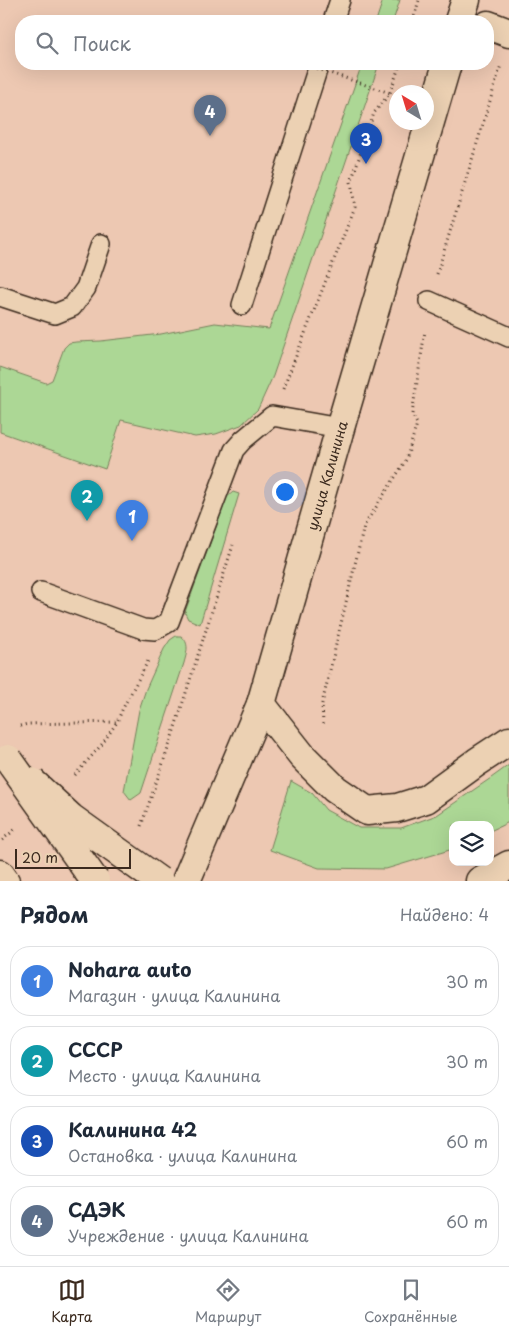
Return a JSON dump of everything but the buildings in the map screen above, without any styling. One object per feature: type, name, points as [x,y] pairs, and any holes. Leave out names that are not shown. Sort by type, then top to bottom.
[{"type":"main road","points":[[494,31],[506,46]]},
{"type":"main road","name":"улица Калинина","points":[[186,881],[262,704],[340,428],[445,70]]},
{"type":"main road","points":[[262,704],[309,763],[335,789],[367,811],[397,808],[426,799],[509,741]]},
{"type":"main road","points":[[4,754],[95,881]]},
{"type":"main road","points":[[4,754],[71,818],[159,881]]},
{"type":"main road","points":[[480,881],[509,865]]},
{"type":"main road","points":[[0,874],[5,881]]},
{"type":"lane","points":[[335,15],[340,0]]},
{"type":"lane","points":[[242,305],[318,70]]},
{"type":"lane","points":[[0,296],[55,314],[72,307],[86,288],[101,244]]},
{"type":"lane","points":[[428,301],[509,338]]},
{"type":"lane","points":[[40,592],[143,629],[155,630],[169,622],[234,450],[243,440],[272,416],[340,428]]},
{"type":"path","points":[[415,15],[419,0]]},
{"type":"path","points":[[323,727],[322,704],[364,526],[406,460],[417,424],[412,414],[426,330],[428,301],[506,46]]},
{"type":"path","points":[[321,70],[389,93]]},
{"type":"path","points":[[74,776],[103,743],[116,722],[169,622]]},
{"type":"path","points":[[19,727],[28,724],[116,722]]},
{"type":"path","points":[[0,841],[18,827]]},
{"type":"green space","points":[[383,0],[400,0],[395,15],[378,15]]},
{"type":"green space","points":[[360,70],[377,70],[273,376],[258,409],[241,425],[216,434],[195,437],[121,420],[105,469],[0,432],[0,367],[46,383],[52,380],[64,348],[69,343],[161,334],[215,323],[269,329]]},
{"type":"green space","points":[[233,492],[239,494],[200,624],[188,619],[185,613],[186,609],[227,497]]},
{"type":"green space","points":[[176,636],[181,636],[187,645],[184,663],[141,793],[131,800],[124,791],[139,710],[164,649],[170,640]]},
{"type":"green space","points":[[509,765],[509,822],[494,829],[494,821],[449,821],[449,850],[386,869],[319,868],[270,850],[291,781],[312,793],[326,810],[359,828],[401,828],[437,815]]},
{"type":"place","name":"СДЭК","points":[[210,136]]},
{"type":"place","name":"Калинина 42","points":[[366,164]]},
{"type":"place","name":"СССР","points":[[87,521]]},
{"type":"place","name":"Nohara auto","points":[[132,541]]}]
